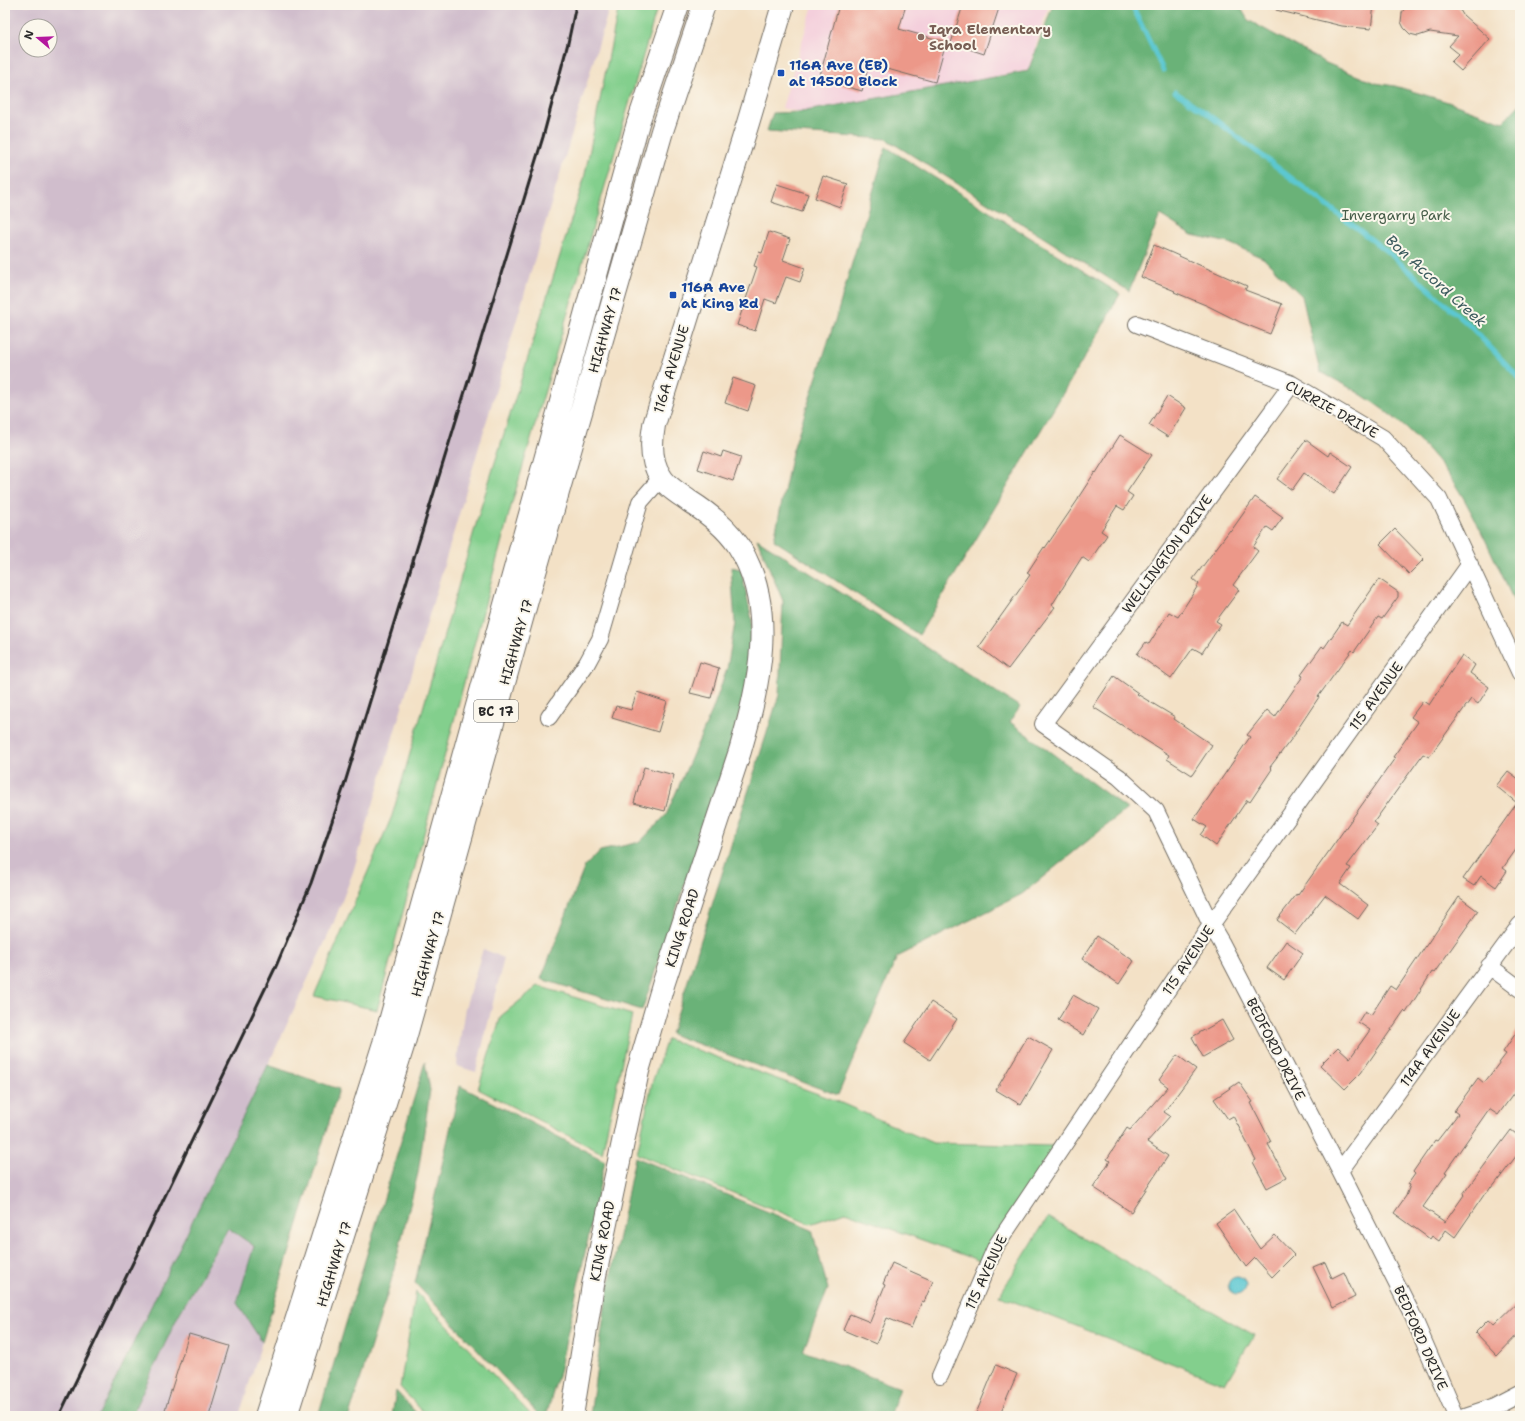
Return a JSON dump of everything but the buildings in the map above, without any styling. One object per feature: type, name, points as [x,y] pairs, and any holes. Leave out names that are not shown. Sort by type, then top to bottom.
[{"type":"main road","name":"HIGHWAY 17","points":[[266,1416],[384,1043],[638,123],[678,5]]},
{"type":"main road","name":"HIGHWAY 17","points":[[286,1416],[403,1046],[534,579],[656,154],[704,5]]},
{"type":"main road","name":"116A AVENUE","points":[[661,478],[654,462],[651,444],[654,424],[748,123],[783,5]]},
{"type":"main road","name":"KING ROAD","points":[[572,1416],[593,1285],[638,1071],[664,982],[749,722],[760,661],[762,619],[759,600],[752,575],[738,546],[722,525],[679,494],[661,478]]},
{"type":"street","name":"CURRIE DRIVE","points":[[1137,324],[1292,384],[1383,438],[1439,498],[1520,674]]},
{"type":"street","name":"WELLINGTON DRIVE","points":[[1043,724],[1292,384]]},
{"type":"street","points":[[549,716],[587,663],[600,639],[640,502],[661,478]]},
{"type":"street","name":"115 AVENUE","points":[[940,1376],[996,1246],[1211,925],[1470,564]]},
{"type":"street","name":"BEDFORD DRIVE","points":[[1043,724],[1119,777],[1156,811],[1211,925],[1340,1171],[1411,1312],[1456,1416]]},
{"type":"street","name":"114A AVENUE","points":[[1340,1171],[1520,924]]},
{"type":"street","points":[[1489,966],[1520,989]]},
{"type":"street","points":[[1465,1416],[1495,1406],[1520,1393]]},
{"type":"shaded area","points":[[5,5],[610,5],[353,872],[332,927],[268,1065],[98,1416],[5,1416]]},
{"type":"shaded area","name":"Iqra Elementary School","points":[[813,5],[1049,5],[1028,70],[804,113],[782,108]]},
{"type":"shaded area","points":[[483,949],[504,958],[476,1072],[457,1066],[465,1008]]},
{"type":"shaded area","points":[[228,1228],[255,1246],[238,1303],[262,1342],[239,1416],[131,1416],[178,1316]]},
{"type":"green space","points":[[619,5],[658,5],[510,510],[377,1010],[314,996],[392,816],[481,507],[584,179]]},
{"type":"green space","name":"Invergarry Park","points":[[1053,5],[1239,5],[1248,20],[1326,63],[1375,83],[1395,86],[1445,101],[1503,122],[1520,104],[1520,614],[1479,527],[1451,478],[1436,458],[1402,424],[1363,396],[1320,372],[1302,296],[1263,258],[1229,243],[1192,235],[1160,215],[1129,291],[886,139],[767,131],[773,113],[800,112],[1028,71]]},
{"type":"green space","points":[[886,147],[1120,294],[1100,331],[919,635],[774,540],[792,453],[838,311]]},
{"type":"green space","points":[[757,539],[1020,707],[1010,722],[1127,809],[1022,894],[897,957],[838,1095],[671,1034],[779,695],[783,601]]},
{"type":"green space","points":[[731,567],[741,569],[752,620],[749,682],[719,784],[642,1010],[541,979],[585,866],[600,851],[640,842],[666,815],[712,711],[727,669],[735,623]]},
{"type":"green space","points":[[538,986],[632,1015],[602,1153],[478,1089],[501,1016]]},
{"type":"green space","points":[[667,1039],[832,1099],[933,1143],[1056,1146],[983,1262],[845,1212],[810,1224],[637,1154],[652,1083]]},
{"type":"green space","points":[[425,1062],[430,1090],[418,1173],[390,1285],[349,1416],[318,1416]]},
{"type":"green space","points":[[268,1065],[339,1089],[262,1342],[237,1303],[254,1246],[228,1228],[178,1316],[131,1416],[98,1416]]},
{"type":"green space","points":[[460,1086],[605,1161],[559,1372],[546,1416],[540,1416],[415,1283]]},
{"type":"green space","points":[[635,1157],[812,1230],[828,1289],[803,1351],[900,1388],[890,1416],[590,1416],[606,1300]]},
{"type":"green space","points":[[1048,1217],[1254,1335],[1225,1384],[999,1296]]},
{"type":"green space","points":[[416,1292],[532,1416],[427,1416],[400,1387]]},
{"type":"green space","points":[[396,1391],[419,1416],[392,1416]]},
{"type":"water","points":[[1237,1277],[1243,1280],[1246,1286],[1243,1292],[1237,1295],[1231,1292],[1228,1286],[1231,1280]]},
{"type":"waterway","name":"Bon Accord Creek","points":[[1132,5],[1163,70]]},
{"type":"waterway","name":"Bon Accord Creek","points":[[1175,92],[1205,112],[1389,253],[1471,327],[1520,379]]},
{"type":"railway","points":[[59,1416],[277,964],[311,883],[343,789],[543,137],[568,43],[576,5]]},
{"type":"place","name":"Iqra Elementary School","points":[[921,37]]},
{"type":"place","name":"116A Ave (EB) at 14500 Block","points":[[781,73]]},
{"type":"place","name":"116A Ave at King Rd","points":[[673,295]]}]
